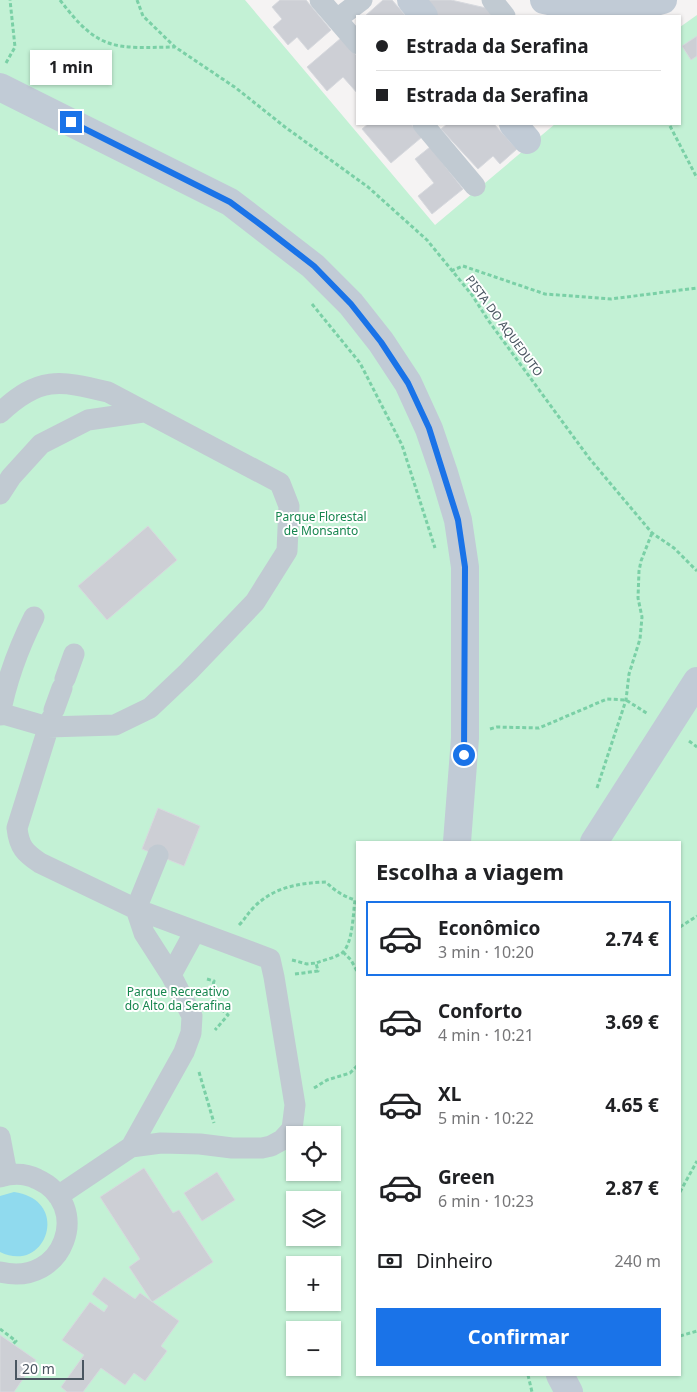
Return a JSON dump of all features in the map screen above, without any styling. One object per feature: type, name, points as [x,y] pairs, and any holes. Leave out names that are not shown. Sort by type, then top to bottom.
[{"type":"street","points":[[320,0],[356,42]]},
{"type":"street","points":[[337,19],[362,0]]},
{"type":"street","points":[[411,0],[423,15]]},
{"type":"street","points":[[492,0],[505,15]]},
{"type":"street","points":[[544,0],[582,11],[663,0]]},
{"type":"street","points":[[2,77],[230,202],[314,266],[351,304],[381,342],[408,383],[429,428],[458,520],[465,567],[465,738],[457,841]]},
{"type":"street","points":[[424,125],[475,186]]},
{"type":"street","points":[[0,413],[28,391],[46,384],[78,385],[108,392],[280,483],[289,506],[287,551],[255,602],[188,672],[150,708],[115,725],[0,713],[14,666],[34,617]]},
{"type":"street","points":[[0,494],[11,476],[41,444],[88,420],[143,412]]},
{"type":"street","points":[[77,646],[51,718],[17,828],[9,838],[27,855],[40,863],[136,909],[270,959],[295,1105],[292,1129],[282,1140],[271,1146],[262,1148],[232,1148],[200,1144],[160,1143],[130,1147]]},
{"type":"street","points":[[595,841],[697,681]]},
{"type":"street","points":[[58,1196],[130,1147],[184,1052],[191,1033],[192,1016],[171,976],[144,933],[136,909],[158,856]]},
{"type":"street","points":[[171,976],[204,935]]},
{"type":"street","points":[[0,1137],[4,1176],[19,1174],[30,1176],[51,1187],[64,1208],[67,1220],[63,1244],[57,1255],[48,1264],[37,1271],[25,1275],[0,1272]]},
{"type":"street","points":[[561,1376],[569,1392]]},
{"type":"path","points":[[2,77],[15,47],[10,0]]},
{"type":"path","points":[[60,0],[87,31],[105,43],[127,48],[176,47]]},
{"type":"path","name":"PISTA DO AQUEDUTO","points":[[137,0],[143,16],[176,47],[236,88],[285,127],[368,187],[427,240],[472,295],[488,320],[589,458],[652,533],[674,548],[697,571]]},
{"type":"path","points":[[670,126],[697,178]]},
{"type":"path","points":[[451,271],[463,266],[545,294],[611,299],[697,288]]},
{"type":"path","points":[[308,298],[360,363],[373,387],[402,445],[435,549]]},
{"type":"path","points":[[594,797],[626,700],[628,674],[642,629],[642,617],[638,598],[639,571],[652,533]]},
{"type":"path","points":[[465,738],[497,727],[539,728],[607,699],[626,700]]},
{"type":"path","points":[[204,935],[237,926],[266,896],[287,887],[305,883],[326,882],[334,890],[355,900],[350,938],[343,952],[316,963],[318,970],[274,977]]},
{"type":"path","points":[[681,926],[697,916]]},
{"type":"path","points":[[343,952],[356,969]]},
{"type":"path","points":[[207,979],[214,981],[211,993],[220,1009],[228,1015],[210,1036]]},
{"type":"path","points":[[192,1016],[215,1030]]},
{"type":"path","points":[[199,1064],[198,1073],[218,1132],[221,1139],[232,1148]]},
{"type":"path","points":[[295,1105],[301,1093],[327,1080],[350,1073],[356,1067]]},
{"type":"path","points":[[681,1190],[697,1161]]},
{"type":"path","points":[[0,1329],[16,1341],[13,1344]]},
{"type":"path","points":[[681,1336],[697,1331]]},
{"type":"path","points":[[528,1376],[532,1392]]},
{"type":"green space","name":"Parque Florestal de Monsanto","points":[[0,0],[245,0],[435,225],[554,125],[681,125],[681,26],[697,15],[697,1392],[0,1392]]},
{"type":"water","points":[[14,1192],[32,1198],[43,1208],[47,1221],[46,1234],[40,1245],[30,1253],[16,1256],[0,1252],[0,1196]]},
{"type":"building","points":[[280,0],[306,0],[331,30],[308,50],[297,37],[288,45],[273,27],[282,19],[272,7]]},
{"type":"building","points":[[383,0],[392,0],[405,15],[366,15]]},
{"type":"building","points":[[428,0],[451,0],[486,8],[492,15],[431,15]]},
{"type":"building","points":[[697,36],[697,56],[691,60],[682,46]]},
{"type":"building","points":[[341,38],[356,55],[356,92],[343,77],[327,91],[307,67]]},
{"type":"building","points":[[367,125],[412,125],[422,137],[391,163],[362,129]]},
{"type":"building","points":[[446,125],[495,125],[517,149],[500,164],[493,156],[478,169],[441,129]]},
{"type":"building","points":[[430,147],[463,189],[432,214],[418,196],[434,183],[415,159]]},
{"type":"building","points":[[148,526],[177,560],[107,620],[78,586]]},
{"type":"building","points":[[158,808],[200,826],[184,866],[142,849]]},
{"type":"building","points":[[144,1168],[173,1213],[179,1210],[213,1262],[152,1302],[129,1267],[140,1259],[100,1197]]},
{"type":"building","points":[[217,1172],[235,1200],[202,1221],[184,1193]]},
{"type":"building","points":[[104,1277],[135,1299],[140,1293],[179,1321],[161,1346],[167,1351],[145,1381],[134,1373],[125,1385],[101,1368],[83,1392],[67,1392],[61,1387],[84,1355],[62,1340],[90,1302],[104,1312],[108,1306],[92,1294]]},
{"type":"building","points":[[0,1335],[36,1360],[14,1392],[0,1392]]},
{"type":"route","points":[[71,122],[230,202],[265,228],[314,266],[351,304],[381,342],[408,383],[429,428],[458,520],[465,567],[464,755]]},
{"type":"park label","name":"Parque Recreativo do Alto da Serafina","points":[[178,999]]}]
